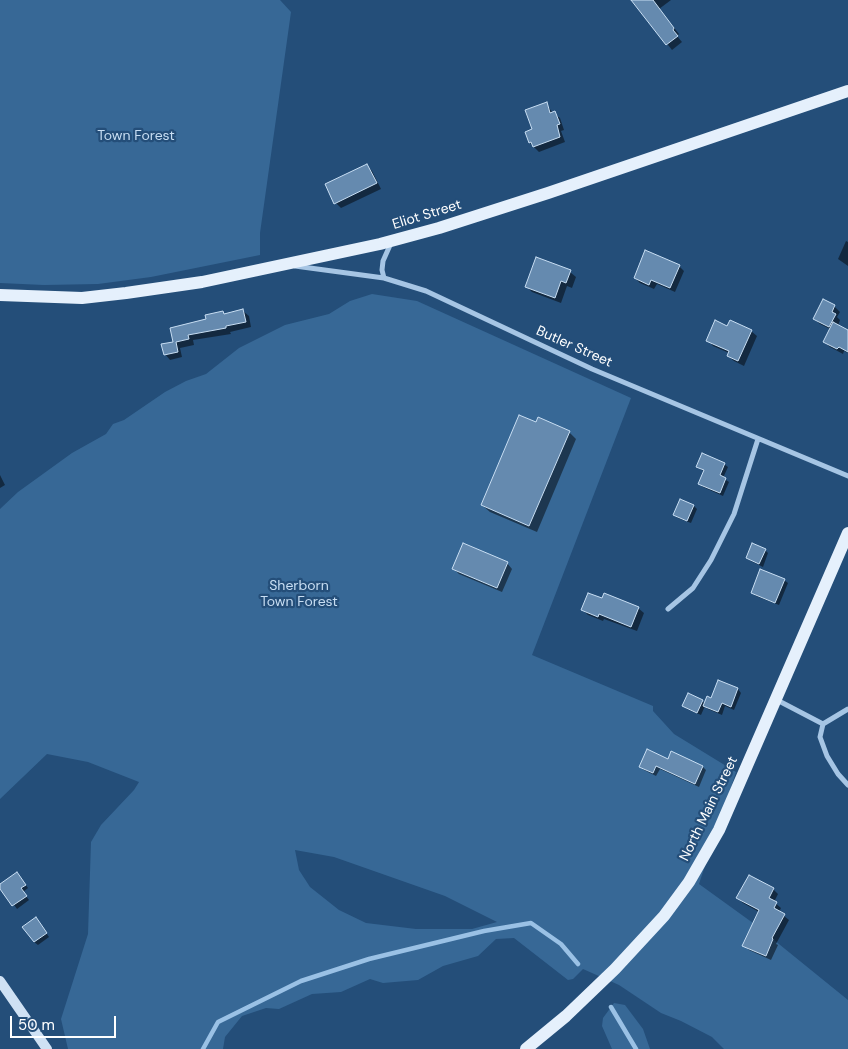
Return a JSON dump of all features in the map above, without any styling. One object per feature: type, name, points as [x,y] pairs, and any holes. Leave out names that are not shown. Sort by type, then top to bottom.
[{"type":"main road","name":"Eliot Street","points":[[0,295],[82,298],[202,282],[392,241],[548,193],[848,91]]},
{"type":"main road","name":"North Main Street","points":[[526,1049],[566,1016],[615,969],[672,906],[690,882],[718,830],[848,533]]},
{"type":"street","points":[[384,278],[382,270],[383,261],[392,241]]},
{"type":"street","name":"Butler Street","points":[[283,264],[384,278],[426,291],[592,368],[848,476]]},
{"type":"street","points":[[668,609],[693,588],[711,560],[734,514],[758,439]]},
{"type":"street","points":[[776,700],[823,724]]},
{"type":"street","points":[[848,709],[823,724],[820,737],[827,756],[838,774],[848,785]]},
{"type":"street","points":[[0,981],[47,1049]]},
{"type":"green space","name":"Town Forest","points":[[0,0],[280,0],[291,12],[260,233],[260,255],[151,277],[98,284],[44,285],[0,283]]},
{"type":"green space","name":"Sherborn Town Forest","points":[[372,294],[417,301],[631,398],[532,655],[653,706],[653,711],[674,734],[736,772],[699,884],[753,923],[848,1000],[848,1049],[724,1049],[712,1037],[661,1013],[619,985],[583,969],[573,979],[568,980],[514,938],[496,939],[478,956],[443,966],[418,980],[383,983],[370,979],[341,992],[312,994],[279,1009],[266,1008],[242,1016],[225,1037],[223,1049],[68,1049],[61,1019],[88,934],[91,842],[101,825],[134,790],[139,782],[88,762],[47,754],[0,799],[0,509],[18,492],[72,453],[106,434],[113,424],[124,420],[165,392],[186,381],[206,374],[239,348],[285,325],[329,314],[350,301]],"holes":[[[295,850],[334,857],[445,896],[497,922],[472,929],[416,929],[366,923],[339,910],[310,887],[299,870]]]},
{"type":"green space","points":[[614,1003],[625,1005],[643,1029],[650,1049],[612,1049],[602,1026],[603,1018]]},
{"type":"building","points":[[631,0],[653,0],[678,36],[666,45]]},
{"type":"building","points":[[547,102],[550,113],[555,111],[560,124],[557,125],[560,137],[533,147],[531,142],[529,143],[525,132],[532,129],[525,110]]},
{"type":"building","points":[[367,164],[377,183],[334,204],[325,184]]},
{"type":"building","points":[[645,250],[680,265],[670,288],[651,280],[649,285],[634,278]]},
{"type":"building","points":[[536,257],[571,270],[566,283],[561,281],[555,298],[525,287]]},
{"type":"building","points":[[823,299],[835,305],[832,312],[836,314],[829,327],[813,319]]},
{"type":"building","points":[[243,309],[246,322],[188,335],[189,339],[176,342],[178,352],[164,355],[161,344],[173,342],[170,328],[206,319],[205,315],[223,311],[224,314]]},
{"type":"building","points":[[715,320],[727,326],[730,320],[752,330],[738,361],[727,356],[729,351],[706,341]]},
{"type":"building","points":[[833,322],[848,330],[848,352],[823,342]]},
{"type":"building","points":[[519,415],[536,422],[538,417],[570,431],[529,526],[481,505]]},
{"type":"building","points":[[702,453],[725,463],[720,475],[726,478],[720,493],[698,484],[704,470],[696,467]]},
{"type":"building","points":[[680,499],[694,505],[687,521],[673,515]]},
{"type":"building","points":[[463,543],[508,562],[497,588],[452,569]]},
{"type":"building","points":[[752,543],[766,549],[759,564],[746,558]]},
{"type":"building","points":[[760,569],[785,579],[775,603],[751,593]]},
{"type":"building","points":[[588,593],[602,598],[604,593],[639,607],[631,627],[599,614],[598,617],[581,610]]},
{"type":"building","points":[[718,680],[738,688],[731,707],[722,703],[718,712],[703,706],[707,696],[711,698]]},
{"type":"building","points":[[688,693],[703,700],[697,713],[682,706]]},
{"type":"building","points":[[647,749],[668,759],[671,751],[703,766],[695,784],[656,766],[653,773],[639,767]]},
{"type":"building","points":[[17,872],[26,885],[21,888],[27,896],[12,906],[0,889],[0,884]]},
{"type":"building","points":[[749,875],[774,888],[769,898],[777,902],[774,908],[785,914],[772,938],[766,956],[742,946],[759,910],[736,898]]},
{"type":"building","points":[[36,917],[47,933],[34,942],[22,927]]},
{"type":"waterway","points":[[203,1049],[218,1022],[301,981],[369,959],[484,931],[531,923],[561,944],[578,964]]},
{"type":"waterway","points":[[611,1007],[636,1049]]}]
